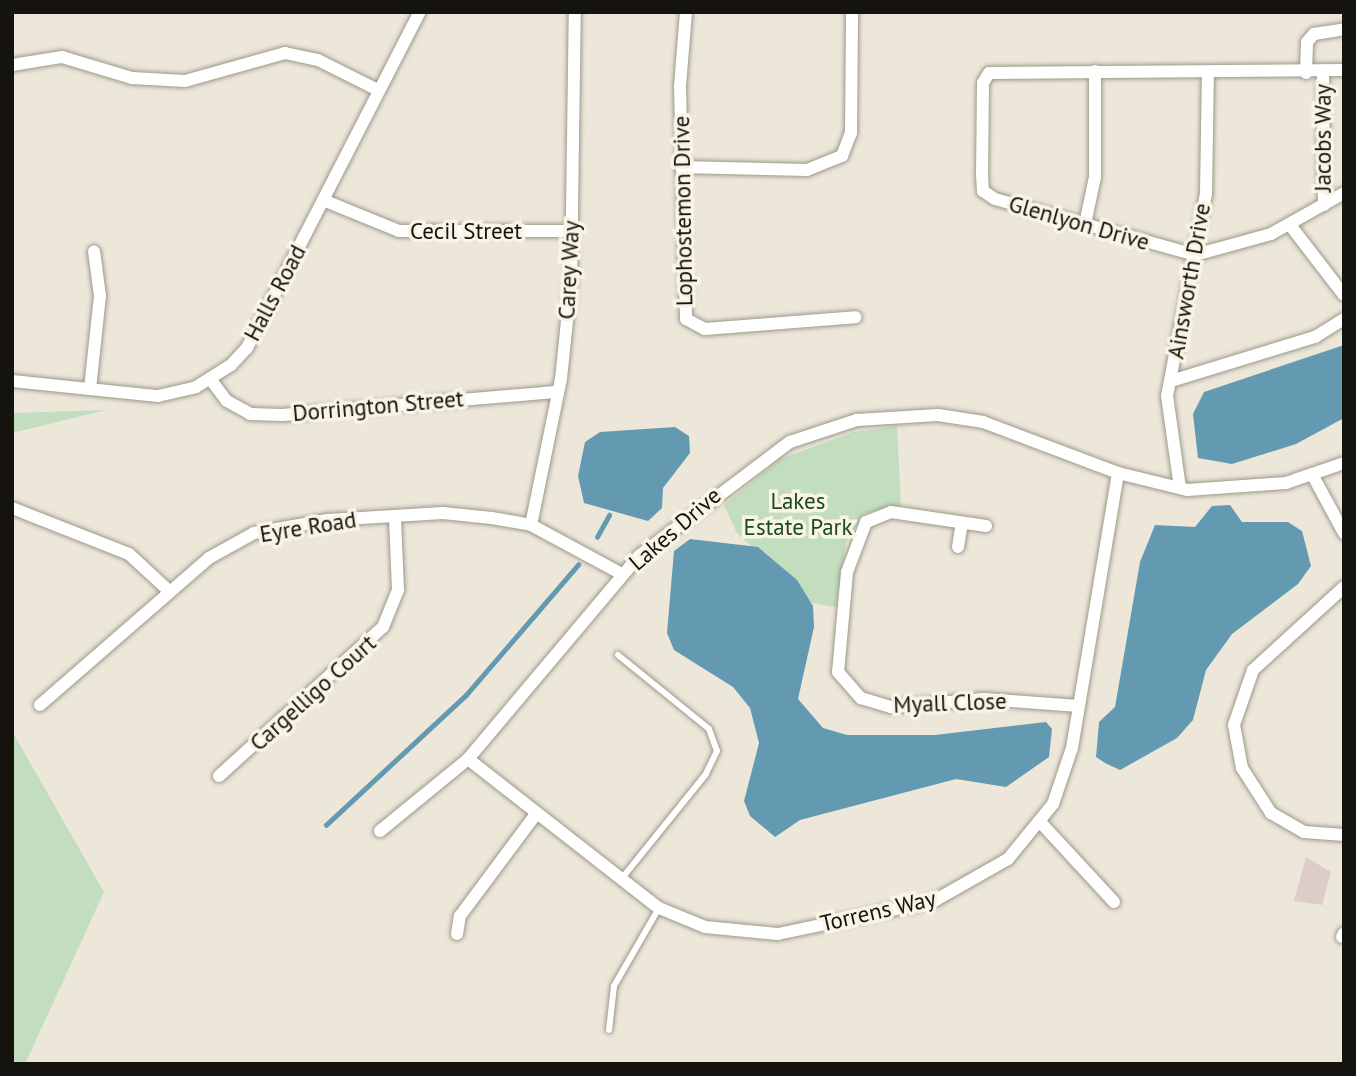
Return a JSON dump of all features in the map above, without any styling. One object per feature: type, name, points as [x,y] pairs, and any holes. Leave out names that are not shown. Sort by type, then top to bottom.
[{"type":"street","name":"Halls Road","points":[[12,382],[158,396],[211,380],[247,348],[377,90],[420,12]]},
{"type":"street","name":"Carey Way","points":[[531,525],[558,392],[572,231],[575,12]]},
{"type":"street","name":"Lophostemon Drive","points":[[686,12],[681,167],[683,309],[692,326],[856,317]]},
{"type":"street","points":[[681,167],[807,170],[842,156],[851,133],[852,12]]},
{"type":"street","points":[[1306,73],[1307,42],[1314,34],[1344,29]]},
{"type":"street","points":[[12,65],[62,57],[144,80],[185,81],[285,53],[318,60],[377,90]]},
{"type":"street","name":"Glenlyon Drive","points":[[1195,255],[1085,224],[983,191],[983,83],[995,71],[1344,71]]},
{"type":"street","points":[[1085,224],[1095,177],[1095,71]]},
{"type":"street","name":"Jacobs Way","points":[[1323,72],[1324,205]]},
{"type":"street","name":"Ainsworth Drive","points":[[1180,488],[1171,381],[1206,194],[1208,73]]},
{"type":"street","points":[[1195,255],[1290,225],[1344,193]]},
{"type":"street","name":"Cecil Street","points":[[323,200],[399,231],[572,231]]},
{"type":"street","points":[[1290,225],[1344,295]]},
{"type":"street","points":[[90,389],[100,296],[94,251]]},
{"type":"street","points":[[1171,381],[1315,337],[1344,320]]},
{"type":"street","name":"Dorrington Street","points":[[211,380],[227,401],[250,414],[282,415],[558,392]]},
{"type":"street","name":"Lakes Drive","points":[[380,831],[468,759],[622,574],[669,528],[759,460],[790,442],[857,421],[918,414],[983,422],[1118,473],[1180,488],[1244,489],[1313,476],[1344,463]]},
{"type":"street","name":"Torrens Way","points":[[468,759],[659,908],[705,927],[758,936],[934,901],[985,876],[1042,824],[1064,775],[1079,706],[1118,473]]},
{"type":"street","points":[[1313,476],[1344,533]]},
{"type":"street","points":[[12,508],[129,554],[169,591]]},
{"type":"street","name":"Myall Close","points":[[986,526],[891,512],[866,522],[852,550],[836,641],[834,659],[847,688],[891,707],[984,699],[1079,706]]},
{"type":"street","name":"Eyre Road","points":[[40,705],[169,591],[254,533],[328,520],[443,513],[531,525],[622,574]]},
{"type":"street","name":"Cargelligo Court","points":[[219,776],[383,627],[398,590],[395,517]]},
{"type":"street","points":[[958,547],[962,523]]},
{"type":"street","points":[[1344,587],[1253,670],[1238,703],[1234,734],[1247,781],[1271,813],[1304,832],[1344,835]]},
{"type":"street","points":[[457,934],[460,916],[536,814]]},
{"type":"street","points":[[1042,824],[1114,902]]},
{"type":"lane","points":[[618,656],[709,729],[717,751],[706,774],[621,880]]},
{"type":"lane","points":[[609,1030],[619,975],[659,908]]},
{"type":"green space","points":[[106,410],[12,433],[12,413]]},
{"type":"green space","name":"Lakes Estate Park","points":[[897,426],[901,506],[864,513],[846,543],[836,607],[812,603],[737,533],[724,505],[780,459],[854,432]]},
{"type":"green space","points":[[12,731],[104,892],[25,1064],[12,1064]]},
{"type":"water","points":[[1344,345],[1344,418],[1296,444],[1232,464],[1198,458],[1193,414],[1204,392]]},
{"type":"water","points":[[675,427],[689,436],[690,453],[663,488],[662,508],[648,521],[584,503],[578,476],[585,442],[600,432]]},
{"type":"water","points":[[1230,505],[1242,522],[1288,522],[1302,531],[1311,566],[1298,584],[1232,634],[1206,670],[1193,720],[1177,738],[1120,770],[1096,757],[1099,722],[1115,707],[1140,562],[1155,525],[1195,527],[1212,506]]},
{"type":"water","points":[[690,539],[758,547],[797,580],[813,606],[814,627],[798,699],[823,728],[847,735],[935,735],[1046,722],[1052,729],[1049,757],[1006,787],[956,779],[800,820],[775,837],[750,816],[744,801],[759,743],[750,708],[733,687],[674,650],[667,633],[674,551]]},
{"type":"building","points":[[1306,857],[1331,872],[1322,905],[1294,901]]},
{"type":"waterway","points":[[597,537],[609,515]]},
{"type":"waterway","points":[[326,825],[466,695],[578,565]]}]
